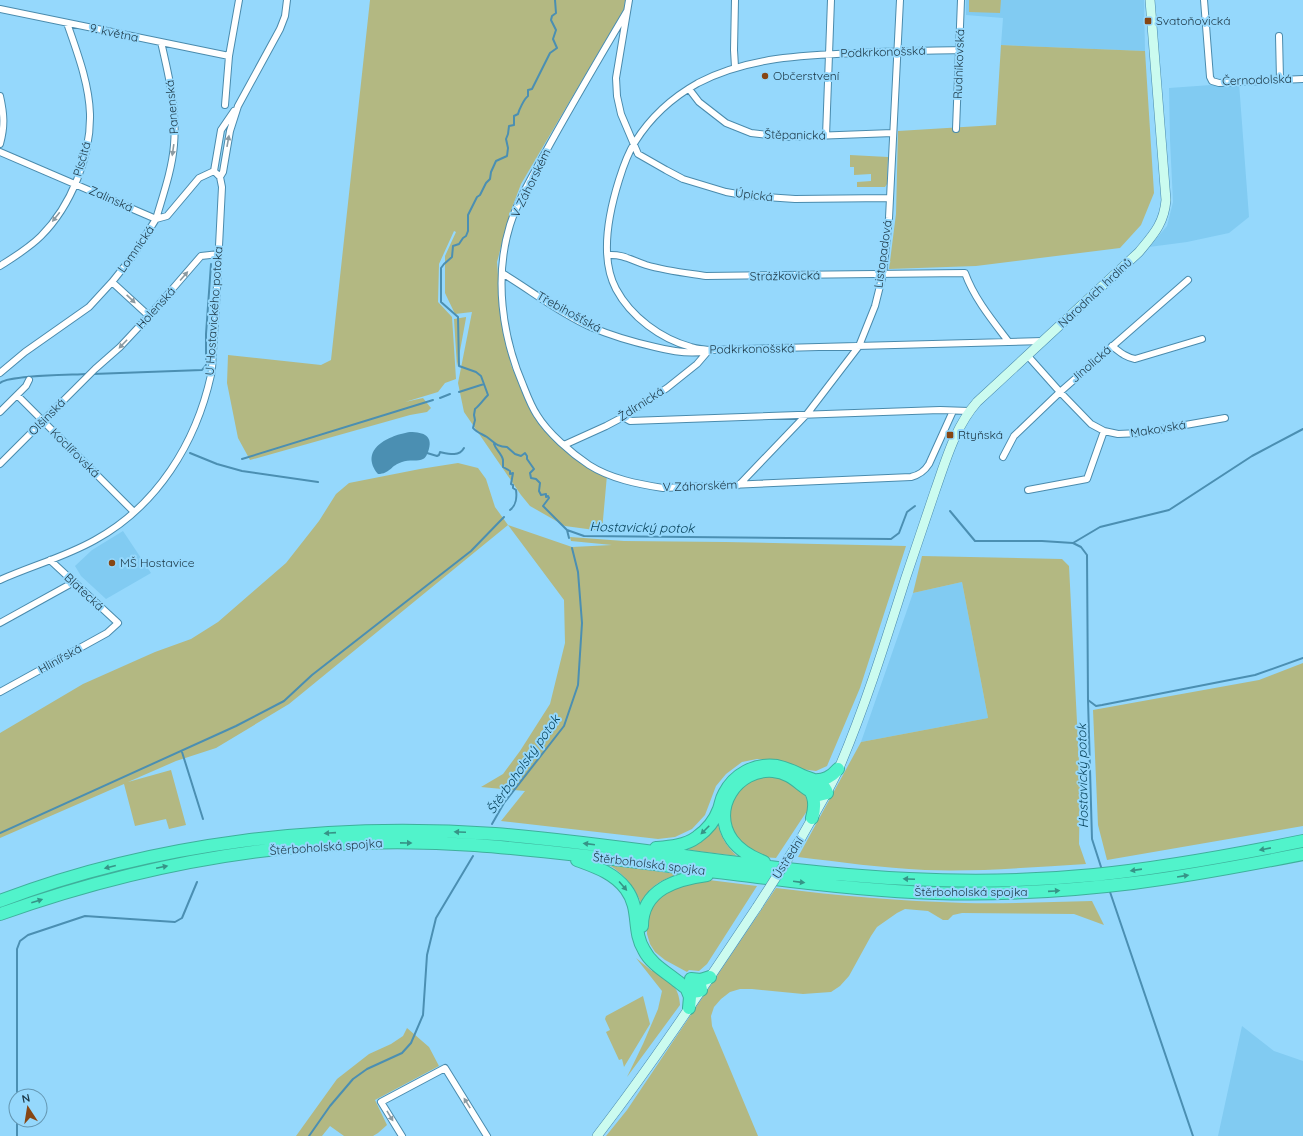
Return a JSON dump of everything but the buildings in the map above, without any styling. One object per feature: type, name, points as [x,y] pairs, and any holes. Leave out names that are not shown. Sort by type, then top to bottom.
[{"type":"highway","points":[[628,849],[674,846],[696,838],[714,820],[723,794],[737,777],[749,770],[761,766],[784,768],[811,784],[818,795],[827,793]]},
{"type":"highway","points":[[794,870],[763,862],[748,855],[731,839],[724,820],[725,806],[729,796],[736,785],[748,776],[760,772],[773,771],[811,784],[830,776],[838,769]]},
{"type":"highway","points":[[811,784],[814,801],[812,818]]},
{"type":"highway","name":"Štěrboholská spojka","points":[[0,901],[73,877],[150,858],[236,842],[309,834],[386,830],[459,832],[552,840],[794,870],[942,881],[1094,881],[1117,885],[1204,872],[1303,854]]},
{"type":"highway","name":"Štěrboholská spojka","points":[[0,914],[62,893],[132,874],[204,859],[277,849],[354,843],[474,845],[551,852],[874,890],[929,893],[1013,893],[1094,881],[1112,873],[1206,860],[1303,841]]},
{"type":"highway","points":[[551,852],[594,866],[612,875],[620,882],[630,895],[634,904],[638,935],[644,950],[655,964],[689,984],[700,985],[701,990]]},
{"type":"highway","points":[[689,1008],[689,984],[650,952],[643,935],[642,922],[644,912],[652,898],[668,885],[700,876],[732,874]]},
{"type":"highway","points":[[689,984],[710,977]]},
{"type":"street","points":[[225,105],[229,56],[239,0]]},
{"type":"street","name":"U Hostavického potoka","points":[[0,580],[94,540],[117,526],[134,512],[155,491],[172,470],[194,429],[203,407],[211,373],[222,188],[220,177],[223,172],[230,131],[238,106],[280,29],[287,0]]},
{"type":"street","name":"V Záhorském","points":[[629,0],[616,78],[617,96],[621,114],[634,143]]},
{"type":"street","points":[[735,0],[735,67]]},
{"type":"street","points":[[826,136],[831,0]]},
{"type":"street","name":"Listopadová","points":[[739,485],[807,414],[859,346],[875,306],[883,274],[889,218],[892,133],[900,0]]},
{"type":"street","name":"Rudníkovská","points":[[956,129],[961,0]]},
{"type":"street","name":"Národních hrdinů","points":[[916,548],[950,447],[960,424],[969,411],[1027,355],[1139,252],[1158,229],[1163,218],[1166,193],[1150,0]]},
{"type":"street","name":"Černodolská","points":[[1204,0],[1210,77],[1212,81],[1219,83],[1303,79]]},
{"type":"street","name":"9. května","points":[[0,9],[229,56]]},
{"type":"street","name":"V Záhorském","points":[[627,11],[587,78],[524,192],[510,225],[504,252],[502,273],[503,312],[515,368],[537,415],[552,434],[581,460],[609,475],[628,481],[663,488],[911,477],[918,476],[929,464],[953,410]]},
{"type":"street","name":"Písčitá","points":[[0,266],[22,252],[41,236],[60,213],[69,198],[83,160],[89,137],[90,114],[82,68],[67,23]]},
{"type":"street","points":[[1278,36],[1280,80]]},
{"type":"street","name":"Panenská","points":[[156,219],[169,174],[174,146],[175,117],[172,90],[161,42]]},
{"type":"street","name":"Podkrkonošská","points":[[959,50],[829,54],[771,60],[735,67],[689,89],[653,119],[634,143],[623,167],[613,201],[608,226],[609,267],[616,290],[638,317],[660,334],[691,347],[709,350],[1043,341]]},
{"type":"street","name":"Štěpanická","points":[[689,89],[699,102],[726,123],[751,133],[786,137],[892,133]]},
{"type":"street","points":[[0,96],[4,131],[0,144]]},
{"type":"street","points":[[220,177],[214,171],[221,130],[238,106]]},
{"type":"street","name":"Úpická","points":[[634,143],[638,154],[666,170],[683,179],[726,192],[772,198],[889,198]]},
{"type":"street","name":"Zalinská","points":[[0,152],[156,219]]},
{"type":"street","name":"Lomnická","points":[[0,373],[25,352],[89,307],[132,257],[156,219],[167,216],[199,178],[214,171]]},
{"type":"street","name":"Holenská","points":[[95,369],[120,347],[201,256],[218,254]]},
{"type":"street","name":"Strážkovická","points":[[608,254],[618,254],[652,266],[673,271],[706,276],[966,273],[968,281],[982,305],[1008,341]]},
{"type":"street","name":"Třebihošťská","points":[[502,273],[557,309],[590,326],[622,339],[696,354],[709,350]]},
{"type":"street","name":"Jinolická","points":[[1003,457],[1014,436],[1060,392],[1188,280]]},
{"type":"street","name":"Lomnická","points":[[112,282],[149,316]]},
{"type":"street","points":[[1112,346],[1128,358],[1135,359],[1202,339]]},
{"type":"street","name":"Ždírnická","points":[[564,445],[623,417],[667,388],[697,364],[709,350]]},
{"type":"street","name":"Makovská","points":[[1027,355],[1091,424],[1104,431],[1118,434],[1140,433],[1225,418]]},
{"type":"street","name":"Olšinská","points":[[0,464],[95,369]]},
{"type":"street","points":[[0,412],[26,386],[29,380]]},
{"type":"street","name":"Koclířovská","points":[[17,395],[134,512]]},
{"type":"street","points":[[623,417],[630,421],[940,410],[969,411]]},
{"type":"street","points":[[1028,490],[1087,479],[1104,431]]},
{"type":"street","name":"Ústřední","points":[[597,1136],[632,1091],[757,907],[800,840],[827,793],[838,769],[873,678],[916,548]]},
{"type":"street","name":"Blatecká","points":[[50,560],[118,623]]},
{"type":"street","points":[[0,623],[74,582]]},
{"type":"street","name":"Hlinířská","points":[[0,692],[107,633],[118,623]]},
{"type":"street","points":[[402,1136],[382,1102],[445,1068],[487,1136]]},
{"type":"shaded area","points":[[966,0],[1144,0],[1145,51],[1001,45],[1003,18],[966,15]]},
{"type":"shaded area","points":[[1239,83],[1249,217],[1229,233],[1187,242],[1149,247],[1167,226],[1173,202],[1169,88]]},
{"type":"shaded area","points":[[410,432],[423,434],[429,439],[430,447],[426,457],[421,460],[398,463],[385,473],[378,474],[373,465],[372,457],[374,451],[386,440],[394,436]]},
{"type":"shaded area","points":[[123,531],[151,573],[106,599],[81,576],[75,566],[92,550]]},
{"type":"shaded area","points":[[962,582],[988,718],[861,742],[913,593]]},
{"type":"shaded area","points":[[1242,1026],[1274,1051],[1303,1061],[1303,1136],[1218,1136]]},
{"type":"green space","points":[[370,0],[625,0],[624,9],[521,184],[510,213],[497,262],[501,314],[511,365],[530,408],[562,446],[607,475],[602,531],[565,526],[530,506],[464,412],[458,383],[472,312],[455,314],[445,293],[445,256],[456,232],[454,231],[439,264],[438,302],[452,317],[456,379],[445,383],[438,392],[405,402],[423,398],[431,408],[427,412],[410,415],[250,460],[238,438],[227,383],[228,355],[321,365],[331,360]]},
{"type":"green space","points":[[969,0],[1001,0],[1000,13],[969,12]]},
{"type":"green space","points":[[1001,45],[1145,51],[1154,193],[1141,225],[1120,248],[976,266],[889,269],[896,214],[898,131],[996,125]]},
{"type":"green space","points":[[850,155],[888,157],[887,184],[885,187],[857,187],[857,182],[871,181],[871,174],[854,175],[854,167],[850,167]]},
{"type":"green space","points":[[466,318],[457,367],[454,319]]},
{"type":"green space","points":[[458,463],[478,468],[486,479],[495,507],[508,525],[289,704],[216,748],[176,761],[128,782],[171,770],[186,825],[169,829],[166,819],[135,826],[124,784],[0,838],[0,733],[83,684],[155,652],[191,639],[218,622],[286,563],[319,521],[336,494],[349,483]]},
{"type":"green space","points":[[508,525],[572,547],[612,545],[571,541],[570,537],[624,541],[906,546],[860,688],[827,766],[816,771],[801,769],[782,762],[771,760],[757,759],[742,762],[726,774],[716,786],[705,815],[692,829],[675,837],[658,839],[501,821],[525,791],[481,787],[503,774],[520,751],[550,704],[565,643],[564,600]]},
{"type":"green space","points":[[922,556],[1062,559],[1069,566],[1080,781],[1079,844],[1086,864],[985,870],[925,870],[798,857],[861,742],[988,718],[962,582],[913,593]]},
{"type":"green space","points":[[1303,663],[1303,826],[1107,860],[1098,825],[1093,710],[1259,680]]},
{"type":"green space","points":[[759,776],[784,777],[804,793],[808,801],[807,811],[776,858],[763,857],[753,854],[733,836],[727,814],[735,792]]},
{"type":"green space","points":[[718,825],[725,842],[737,856],[689,850],[706,838]]},
{"type":"green space","points":[[351,836],[479,838],[477,841],[307,842],[0,909],[0,906],[64,884],[145,863],[228,848]]},
{"type":"green space","points":[[609,865],[677,874],[665,879],[651,888],[641,903],[636,892],[628,881]]},
{"type":"green space","points":[[709,880],[757,886],[707,964],[699,971],[689,970],[687,972],[665,960],[655,952],[650,944],[647,934],[647,917],[654,901],[679,885]]},
{"type":"green space","points":[[776,888],[870,898],[964,903],[1092,901],[1104,925],[1074,914],[962,913],[953,915],[948,920],[943,920],[928,911],[905,909],[877,927],[849,976],[840,986],[831,992],[803,994],[740,989],[730,992],[714,1007],[711,1016],[712,1026],[758,1136],[606,1136],[627,1110]]},
{"type":"green space","points":[[636,958],[652,971],[655,969],[672,984],[678,993],[680,1005],[627,1077],[658,1009],[662,991]]},
{"type":"green space","points":[[643,996],[650,1024],[624,1067],[622,1059],[619,1060],[606,1032],[610,1030],[605,1019],[606,1016]]},
{"type":"green space","points":[[407,1028],[429,1047],[439,1066],[375,1100],[387,1125],[373,1136],[344,1136],[330,1126],[322,1136],[296,1136],[337,1079],[369,1054],[391,1044],[403,1036]]},
{"type":"waterway","name":"Hostavický potok","points":[[555,0],[556,13],[552,16],[551,20],[556,30],[553,39],[557,48],[550,53],[532,89],[528,90],[528,96],[523,102],[518,114],[514,116],[514,125],[509,126],[506,139],[508,148],[507,156],[496,161],[491,172],[490,179],[486,183],[480,195],[477,197],[468,215],[468,231],[466,236],[459,244],[453,246],[452,257],[441,268],[441,302],[458,317],[459,366],[476,372],[481,376],[488,395],[475,409],[473,428],[498,445],[507,447],[515,454],[521,456],[525,453],[534,469],[530,473],[531,478],[536,479],[540,483],[539,491],[541,495],[546,494],[546,497],[548,496],[549,498],[543,506],[567,530],[584,536],[891,539],[899,533],[907,512],[915,506]]},
{"type":"waterway","points":[[93,374],[202,370],[206,365],[206,334],[211,264]]},
{"type":"waterway","points":[[0,383],[5,380],[15,378],[87,374]]},
{"type":"waterway","points":[[459,392],[484,384]]},
{"type":"waterway","points":[[440,398],[450,394]]},
{"type":"waterway","points":[[242,459],[433,400]]},
{"type":"waterway","points":[[1073,543],[1100,527],[1169,510],[1252,456],[1303,429]]},
{"type":"waterway","points":[[494,444],[503,460],[503,467],[510,471],[510,474],[513,473],[511,484],[516,490],[516,498],[515,504],[510,510]]},
{"type":"waterway","points":[[427,453],[437,456],[440,452],[457,454],[464,448]]},
{"type":"waterway","points":[[190,453],[217,464],[242,471],[318,482]]},
{"type":"waterway","name":"Hostavický potok","points":[[950,511],[975,541],[1042,541],[1073,543],[1081,547],[1087,555],[1088,700],[1092,839],[1102,870]]},
{"type":"waterway","points":[[0,833],[236,726],[284,701],[312,675],[471,551],[504,517]]},
{"type":"waterway","name":"Hostavický potok","points":[[567,530],[569,538]]},
{"type":"waterway","name":"Štěrboholský potok","points":[[492,824],[504,803],[564,726],[578,685],[582,623],[578,572],[572,548]]},
{"type":"waterway","points":[[1088,700],[1096,706],[1102,705],[1255,675],[1303,658]]},
{"type":"waterway","points":[[182,752],[203,819]]},
{"type":"waterway","name":"Štěrboholský potok","points":[[309,1136],[330,1106],[353,1079],[367,1069],[402,1053],[411,1043],[423,1015],[427,955],[436,918],[473,856]]},
{"type":"waterway","points":[[17,1088],[17,949],[20,941],[28,935],[85,916],[175,922],[182,918],[197,882]]},
{"type":"waterway","name":"Hostavický potok","points":[[1109,889],[1193,1136]]},
{"type":"waterway","points":[[17,1128],[17,1136]]},
{"type":"place","name":"Svatoňovická","points":[[1148,21]]},
{"type":"place","name":"Občerstvení","points":[[765,76]]},
{"type":"place","name":"Rtyňská","points":[[950,435]]},
{"type":"place","name":"MŠ Hostavice","points":[[112,563]]}]
